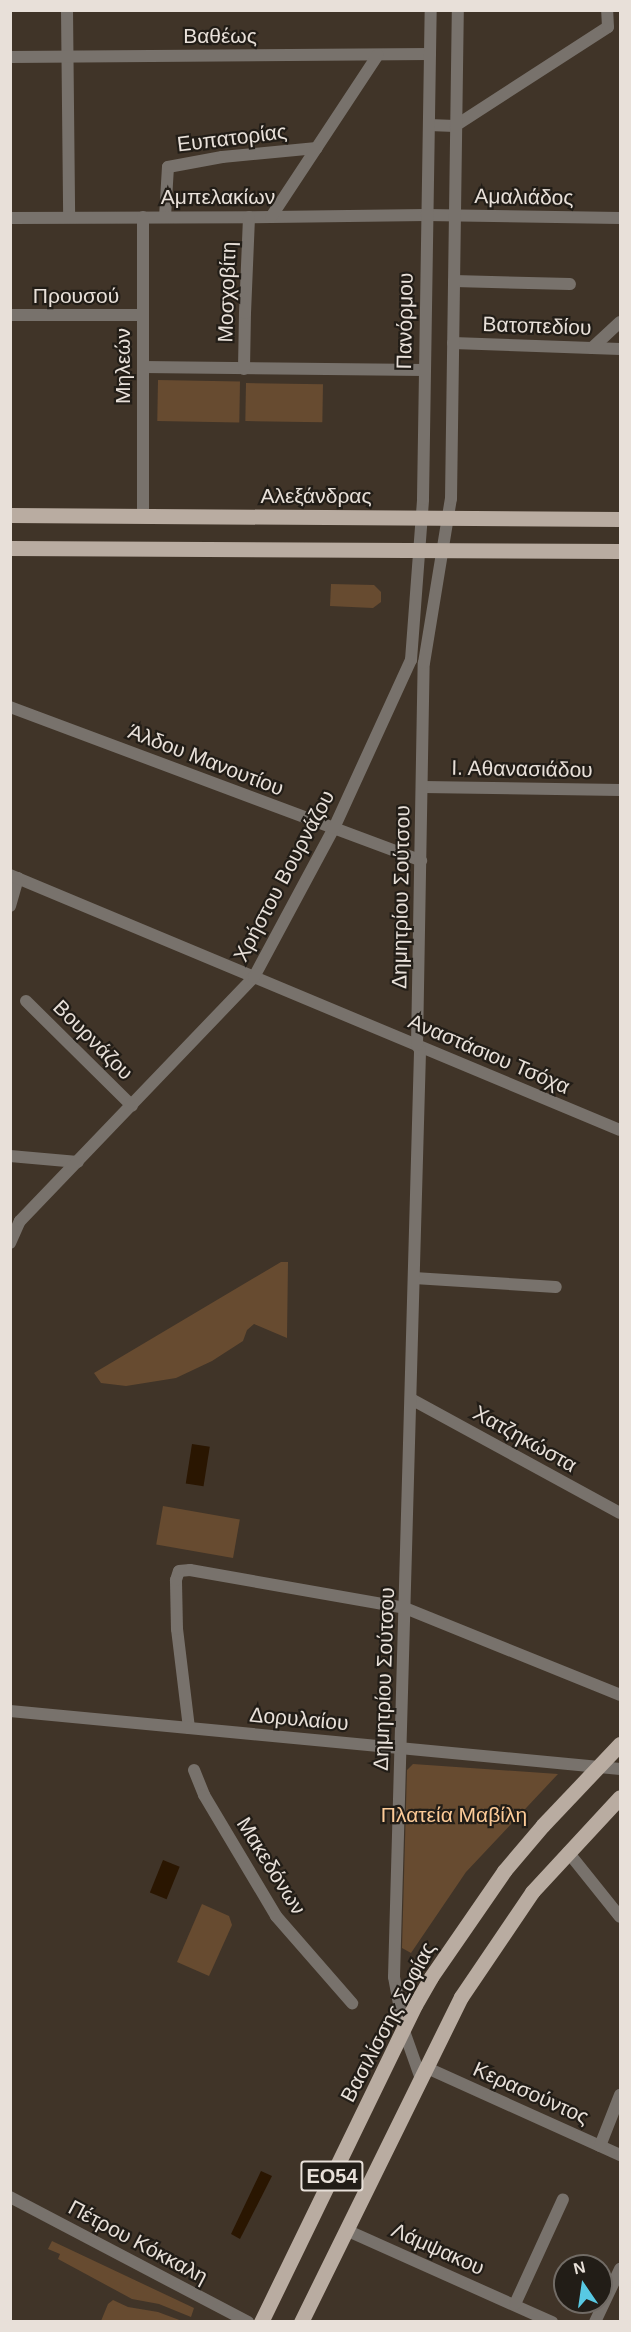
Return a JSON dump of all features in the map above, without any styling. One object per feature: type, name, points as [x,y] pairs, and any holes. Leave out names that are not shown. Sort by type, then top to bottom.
[{"type":"main road","name":"Αλεξάνδρας","points":[[10,514],[621,519]]},
{"type":"main road","points":[[10,548],[621,551]]},
{"type":"main road","name":"Βασιλίσσης Σοφίας","points":[[261,2322],[426,1986],[474,1912],[543,1825],[621,1744]]},
{"type":"main road","name":"ΕΟ54","points":[[301,2322],[460,1997],[532,1892],[621,1797]]},
{"type":"street","points":[[68,10],[69,217]]},
{"type":"street","name":"Πανόρμου","points":[[422,517],[431,10]]},
{"type":"street","points":[[449,518],[458,10]]},
{"type":"street","points":[[429,125],[455,126],[608,27],[607,10]]},
{"type":"street","name":"Βαθέως","points":[[10,57],[430,54]]},
{"type":"street","name":"Ευπατορίας","points":[[271,217],[378,55]]},
{"type":"street","name":"Ευπατορίας","points":[[165,217],[168,167],[222,158],[317,148]]},
{"type":"street","name":"Αμπελακίων","points":[[10,218],[426,215]]},
{"type":"street","name":"Αμαλιάδος","points":[[426,215],[621,218]]},
{"type":"street","name":"Μηλεών","points":[[143,217],[143,515]]},
{"type":"street","name":"Μοσχοβίτη","points":[[244,369],[249,217]]},
{"type":"street","points":[[454,281],[570,284]]},
{"type":"street","name":"Προυσού","points":[[10,315],[142,315]]},
{"type":"street","points":[[592,348],[621,322]]},
{"type":"street","name":"Βατοπεδίου","points":[[453,343],[621,349]]},
{"type":"street","points":[[142,368],[424,370]]},
{"type":"street","name":"Χρήστου Βουρνάζου","points":[[10,1243],[20,1221],[254,977],[334,828],[411,660],[422,517]]},
{"type":"street","name":"Δημητρίου Σούτσου","points":[[422,2072],[404,2031],[394,1977],[420,1050],[417,1045],[424,663],[449,518]]},
{"type":"street","name":"Άλδου Μανουτίου","points":[[10,707],[422,861]]},
{"type":"street","name":"Ι. Αθανασιάδου","points":[[423,788],[621,790]]},
{"type":"street","points":[[10,906],[14,877]]},
{"type":"street","name":"Αναστάσιου Τσόχα","points":[[14,877],[621,1130]]},
{"type":"street","name":"Βουρνάζου","points":[[26,1001],[132,1106]]},
{"type":"street","points":[[10,1156],[78,1162]]},
{"type":"street","points":[[414,1278],[556,1287]]},
{"type":"street","name":"Χατζηκώστα","points":[[411,1399],[621,1513]]},
{"type":"street","points":[[189,1728],[177,1629],[176,1580],[179,1570],[405,1608],[621,1695]]},
{"type":"street","name":"Δορυλαίου","points":[[10,1711],[621,1769]]},
{"type":"street","name":"Μακεδόνων","points":[[194,1770],[204,1795],[276,1916],[352,2003]]},
{"type":"street","points":[[568,1852],[621,1917]]},
{"type":"street","name":"Κερασούντος","points":[[422,2072],[621,2155]]},
{"type":"street","points":[[600,2146],[621,2095]]},
{"type":"street","name":"Πέτρου Κόκκαλη","points":[[10,2197],[248,2322]]},
{"type":"street","points":[[515,2304],[563,2199]]},
{"type":"street","name":"Λάμψακου","points":[[346,2230],[552,2322]]},
{"type":"street","points":[[595,2322],[621,2269]]},
{"type":"green space","points":[[158,380],[240,381],[239,422],[157,421]]},
{"type":"green space","points":[[246,383],[323,384],[322,422],[245,421]]},
{"type":"green space","points":[[331,584],[374,585],[381,592],[381,602],[373,608],[330,606]]},
{"type":"green space","points":[[281,1262],[288,1262],[287,1338],[254,1324],[247,1330],[243,1341],[212,1361],[176,1378],[126,1386],[101,1383],[94,1373]]},
{"type":"green space","points":[[163,1506],[240,1520],[233,1558],[156,1544]]},
{"type":"green space","name":"Πλατεία Μαβίλη","points":[[413,1764],[558,1774],[466,1872],[411,1953],[402,1948],[407,1770]]},
{"type":"green space","points":[[202,1904],[229,1916],[232,1925],[209,1976],[177,1962]]},
{"type":"green space","points":[[52,2241],[194,2308],[191,2317],[159,2304],[132,2299],[58,2259],[60,2254],[48,2249]]},
{"type":"green space","points":[[113,2300],[128,2307],[158,2312],[182,2321],[101,2321],[108,2304]]},
{"type":"shaded area","points":[[192,1444],[210,1447],[204,1486],[186,1484]]},
{"type":"shaded area","points":[[163,1860],[180,1867],[167,1899],[150,1892]]},
{"type":"shaded area","points":[[261,2171],[272,2176],[240,2239],[231,2234]]}]
